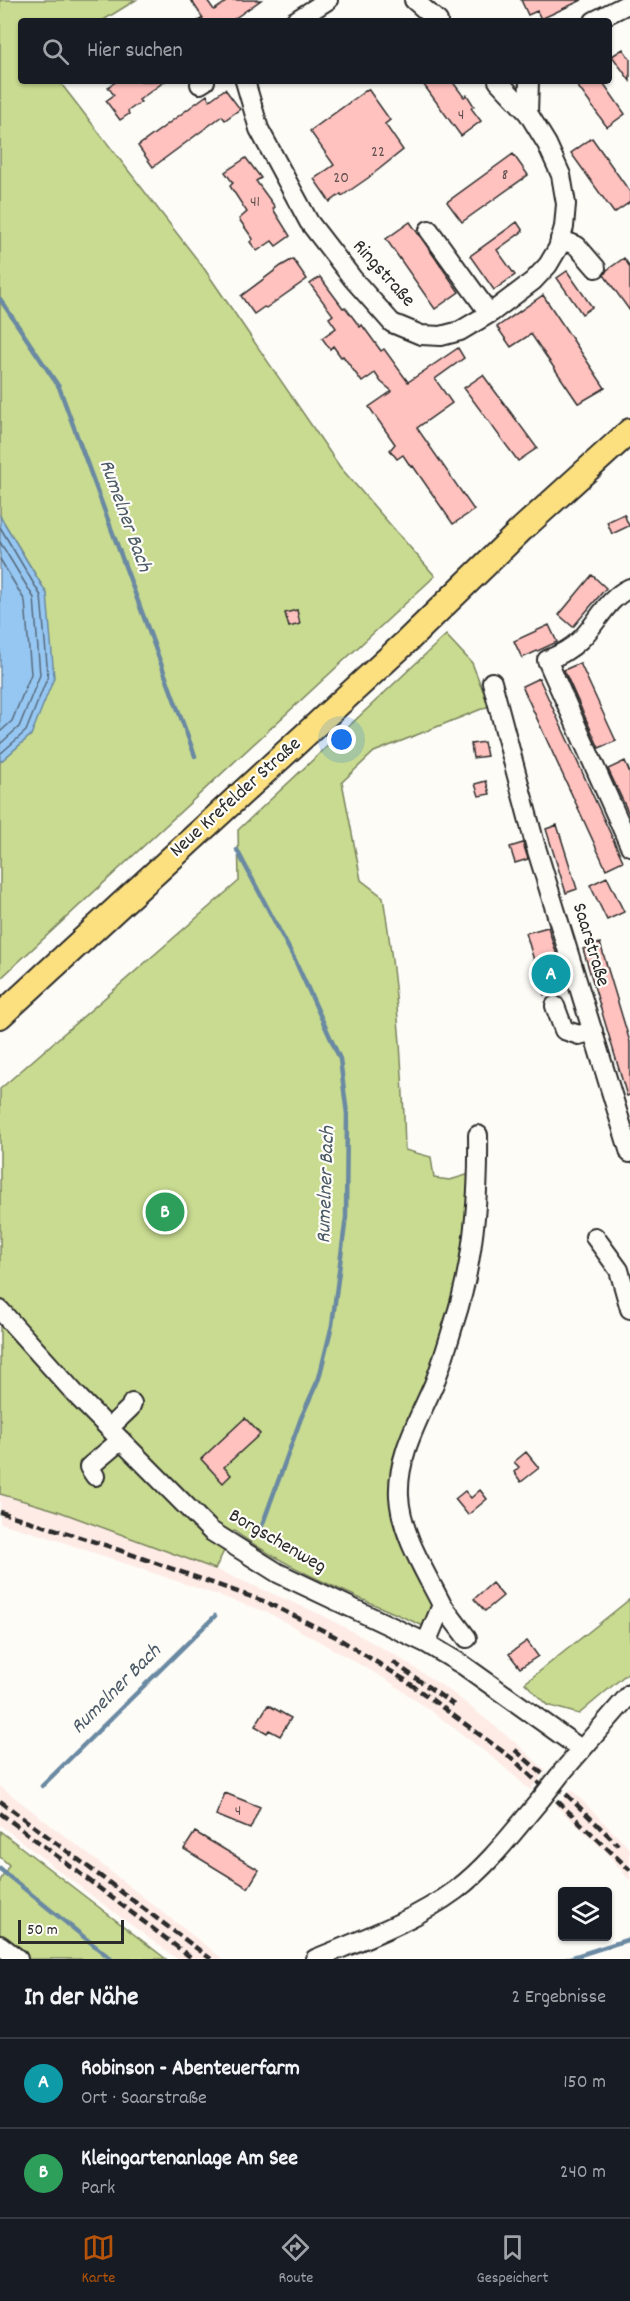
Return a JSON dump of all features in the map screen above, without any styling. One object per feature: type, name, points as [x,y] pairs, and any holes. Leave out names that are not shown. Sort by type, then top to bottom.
[{"type":"main road","name":"Neue Krefelder Straße","points":[[0,1016],[396,651],[522,529],[630,431]]},
{"type":"street","points":[[300,18],[328,0]]},
{"type":"street","points":[[420,2],[435,18]]},
{"type":"street","points":[[600,18],[630,3]]},
{"type":"street","name":"Ringstraße","points":[[246,84],[259,129],[309,222],[352,279],[392,323],[421,335],[441,336],[460,331],[533,281],[548,265],[560,240],[566,204],[561,175],[547,144],[528,113],[501,84]]},
{"type":"street","points":[[528,113],[529,84]]},
{"type":"street","points":[[429,230],[489,313]]},
{"type":"street","points":[[560,240],[578,246],[596,268]]},
{"type":"street","points":[[630,588],[612,599],[581,640],[565,653],[547,660],[630,846]]},
{"type":"street","name":"Saarstraße","points":[[492,682],[535,844],[630,1153]]},
{"type":"street","points":[[555,1006],[564,1030],[579,1035],[593,1031]]},
{"type":"street","points":[[467,1638],[442,1605],[402,1518],[400,1476],[405,1453],[435,1381],[455,1321],[471,1254],[477,1207],[478,1135]]},
{"type":"street","points":[[595,1237],[619,1270],[630,1310]]},
{"type":"street","name":"Borgschenweg","points":[[0,1310],[115,1434],[211,1531],[278,1573],[426,1643],[463,1665],[581,1749]]},
{"type":"street","points":[[95,1476],[89,1467],[115,1434],[132,1403]]},
{"type":"street","points":[[426,1643],[442,1605]]},
{"type":"street","points":[[315,1959],[405,1921],[455,1891],[499,1850],[581,1749],[630,1694]]},
{"type":"street","points":[[0,1945],[18,1959]]},
{"type":"shaded area","points":[[0,1494],[55,1510],[215,1569],[322,1615],[395,1655],[453,1693],[516,1743],[546,1771],[530,1790],[497,1761],[387,1680],[267,1612],[48,1537],[0,1523]]},
{"type":"shaded area","points":[[0,1786],[223,1959],[177,1959],[76,1884],[0,1825]]},
{"type":"shaded area","points":[[571,1789],[630,1849],[630,1881],[606,1852],[557,1807]]},
{"type":"green space","points":[[0,0],[136,0],[107,18],[18,18],[18,84],[61,84],[203,267],[340,467],[435,576],[0,979],[0,762],[31,735],[47,594],[0,516]]},
{"type":"green space","points":[[446,635],[472,663],[489,706],[374,752],[342,782],[361,880],[383,897],[398,1023],[405,1150],[431,1157],[434,1178],[450,1180],[473,1173],[464,1250],[447,1324],[417,1404],[392,1461],[389,1494],[396,1528],[434,1604],[423,1626],[302,1571],[234,1531],[215,1569],[55,1510],[0,1494],[0,1089],[239,881],[238,830]]},
{"type":"green space","points":[[630,1599],[630,1671],[579,1714],[547,1705],[525,1683]]},
{"type":"green space","points":[[0,1831],[166,1959],[0,1959],[0,1881],[9,1865],[0,1857]]},
{"type":"water","points":[[0,516],[47,594],[54,678],[31,735],[0,762]]},
{"type":"building","points":[[191,0],[207,0],[214,10],[229,0],[261,0],[235,18],[203,18]]},
{"type":"building","points":[[521,0],[582,0],[543,18],[540,18],[537,11],[528,15]]},
{"type":"building","points":[[623,49],[630,59],[630,81],[612,56]]},
{"type":"building","points":[[112,84],[161,84],[139,100],[141,102],[120,120],[106,101],[114,95],[108,87]]},
{"type":"building","points":[[423,84],[454,84],[464,97],[467,95],[474,106],[471,108],[481,121],[461,136]]},
{"type":"building","points":[[576,84],[604,84],[625,114],[607,127]]},
{"type":"building","points":[[225,89],[240,109],[225,120],[222,116],[153,167],[138,146],[207,95],[210,100]]},
{"type":"building","points":[[368,89],[390,120],[385,124],[403,150],[368,178],[330,202],[314,179],[334,165],[310,131]]},
{"type":"building","points":[[592,138],[630,192],[630,202],[614,213],[571,153]]},
{"type":"building","points":[[513,154],[528,175],[462,222],[447,202]]},
{"type":"building","points":[[246,158],[261,178],[256,181],[275,207],[273,209],[290,236],[276,246],[272,241],[257,251],[250,242],[253,239],[239,219],[247,212],[230,186],[233,183],[225,172]]},
{"type":"building","points":[[410,222],[459,292],[435,309],[386,239]]},
{"type":"building","points":[[517,222],[523,231],[497,250],[515,275],[494,290],[470,256]]},
{"type":"building","points":[[624,258],[630,267],[630,311],[604,275],[607,270]]},
{"type":"building","points":[[293,259],[307,279],[254,314],[241,296]]},
{"type":"building","points":[[567,271],[592,307],[582,314],[557,278]]},
{"type":"building","points":[[320,277],[343,308],[345,307],[360,327],[362,325],[381,351],[384,349],[408,382],[458,348],[464,358],[435,379],[452,403],[417,428],[474,510],[453,524],[413,466],[411,467],[403,455],[397,459],[390,450],[395,444],[369,407],[392,391],[381,382],[375,373],[362,382],[343,356],[341,357],[333,346],[330,349],[322,338],[336,328],[329,318],[333,315],[310,284]]},
{"type":"building","points":[[543,295],[605,388],[581,402],[578,403],[531,334],[511,347],[497,327]]},
{"type":"building","points":[[483,375],[537,448],[518,461],[464,388]]},
{"type":"building","points":[[624,514],[629,526],[612,534],[607,522]]},
{"type":"building","points":[[592,575],[606,588],[573,627],[559,615]]},
{"type":"building","points":[[297,610],[300,624],[289,627],[285,613]]},
{"type":"building","points":[[549,625],[557,642],[522,658],[514,641]]},
{"type":"building","points":[[580,663],[616,741],[599,748],[564,670]]},
{"type":"building","points":[[539,678],[623,861],[606,869],[522,686]]},
{"type":"building","points":[[484,742],[487,756],[473,758],[471,744]]},
{"type":"building","points":[[625,761],[630,773],[630,816],[608,769]]},
{"type":"building","points":[[486,781],[490,794],[479,796],[475,784]]},
{"type":"building","points":[[557,825],[577,889],[566,893],[546,829]]},
{"type":"building","points":[[523,843],[528,859],[515,863],[510,847]]},
{"type":"building","points":[[607,877],[624,912],[607,920],[590,885]]},
{"type":"building","points":[[548,927],[567,987],[544,995],[526,933]]},
{"type":"building","points":[[600,943],[630,1042],[630,1095],[627,1096],[583,949]]},
{"type":"building","points":[[245,1418],[260,1434],[224,1467],[231,1475],[223,1483],[201,1459]]},
{"type":"building","points":[[526,1452],[539,1468],[521,1482],[514,1472],[519,1467],[514,1462]]},
{"type":"building","points":[[480,1490],[487,1499],[468,1515],[455,1499],[465,1491],[471,1498]]},
{"type":"building","points":[[492,1583],[503,1596],[485,1611],[474,1599]]},
{"type":"building","points":[[527,1641],[538,1656],[520,1668],[509,1654]]},
{"type":"building","points":[[268,1705],[291,1718],[280,1736],[269,1730],[267,1733],[255,1726]]},
{"type":"building","points":[[225,1793],[260,1807],[250,1829],[216,1815]]},
{"type":"building","points":[[195,1832],[259,1870],[248,1888],[184,1849]]},
{"type":"waterway","name":"Rumelner Bach","points":[[0,299],[59,387],[195,756]]},
{"type":"waterway","name":"Rumelner Bach","points":[[237,850],[295,960],[340,1059],[347,1114],[346,1217],[332,1325],[319,1378],[301,1418],[259,1534]]},
{"type":"waterway","name":"Rumelner Bach","points":[[42,1786],[215,1616]]},
{"type":"waterway","name":"Rumelner Bach","points":[[0,1869],[111,1959]]},
{"type":"waterway","points":[[567,1959],[630,1939]]},
{"type":"railway","points":[[0,1512],[108,1546],[266,1602],[336,1637],[405,1680],[513,1759],[630,1870]]},
{"type":"railway","points":[[393,1662],[454,1705]]},
{"type":"railway","points":[[515,1750],[569,1797],[618,1845]]},
{"type":"railway","points":[[0,1801],[211,1959]]},
{"type":"railway","points":[[0,1813],[193,1959]]},
{"type":"place","name":"Robinson - Abenteuerfarm","points":[[551,974]]},
{"type":"place","name":"Kleingartenanlage Am See","points":[[165,1212]]}]
